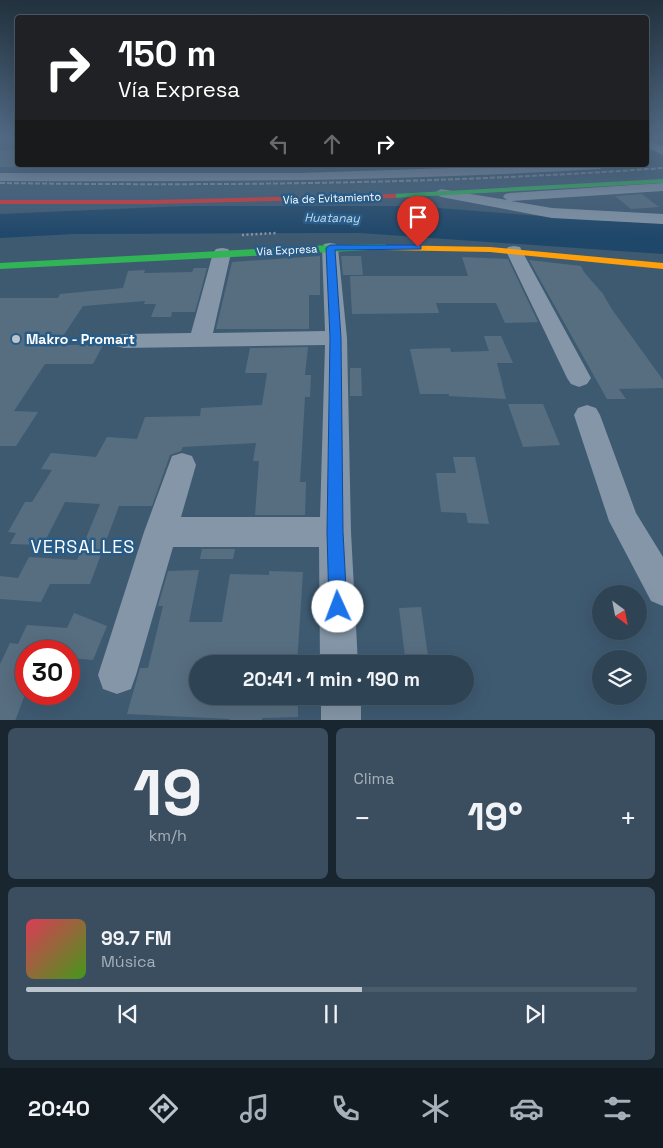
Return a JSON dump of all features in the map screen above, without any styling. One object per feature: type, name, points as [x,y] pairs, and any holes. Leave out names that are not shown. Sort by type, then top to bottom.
[{"type":"main road","name":"Vía de Evitamiento","points":[[0,195],[185,194],[416,189],[533,184],[663,174]]},
{"type":"main road","name":"Vía de Evitamiento","points":[[0,202],[98,203],[352,198],[441,193],[588,189],[663,181]]},
{"type":"main road","points":[[0,209],[98,203]]},
{"type":"main road","name":"Vía Expresa","points":[[0,257],[213,244],[394,238],[522,243],[663,257]]},
{"type":"main road","name":"Vía Expresa","points":[[0,266],[330,248],[418,247],[514,251],[663,266]]},
{"type":"street","points":[[271,177],[272,171]]},
{"type":"street","points":[[0,177],[311,178],[522,171]]},
{"type":"street","points":[[474,198],[588,189],[663,187]]},
{"type":"street","points":[[441,193],[552,213],[663,219]]},
{"type":"street","points":[[330,248],[336,338],[335,532],[340,655]]},
{"type":"street","points":[[514,251],[579,378]]},
{"type":"street","points":[[200,341],[222,253]]},
{"type":"street","points":[[124,341],[336,338]]},
{"type":"street","points":[[587,415],[624,521],[663,590]]},
{"type":"street","points":[[117,674],[182,465]]},
{"type":"street","points":[[160,532],[335,532]]},
{"type":"street","points":[[340,705],[341,720]]},
{"type":"water","name":"Huatanay","points":[[186,206],[414,206],[589,220],[663,223],[663,246],[360,226],[73,227],[0,231],[0,214]]},
{"type":"building","points":[[642,194],[659,207],[631,209],[615,196]]},
{"type":"building","points":[[320,256],[320,295],[309,295],[309,329],[216,329],[232,262]]},
{"type":"building","points":[[341,256],[361,256],[363,275],[343,275]]},
{"type":"building","points":[[462,257],[508,259],[538,322],[505,323],[496,303],[436,303],[439,313],[352,314],[350,276],[468,276]]},
{"type":"building","points":[[529,260],[581,266],[603,294],[663,380],[663,388],[619,389],[626,399],[607,399]]},
{"type":"building","points":[[194,268],[207,268],[195,312],[172,312],[171,317],[151,317],[156,304],[144,304],[145,301],[83,306],[57,345],[103,345],[93,364],[45,364],[14,411],[38,412],[16,446],[0,446],[0,298],[58,298],[60,294],[123,288],[128,271],[145,270],[144,273],[192,272]]},
{"type":"building","points":[[484,336],[501,336],[513,363],[497,363],[506,399],[449,396],[449,394],[420,394],[410,349],[450,348],[451,352],[489,351]]},
{"type":"building","points":[[308,347],[305,375],[311,375],[310,397],[305,397],[300,482],[306,482],[305,515],[255,515],[259,461],[253,461],[256,443],[183,447],[181,451],[170,455],[152,506],[119,506],[90,584],[50,584],[41,602],[0,599],[0,576],[18,578],[29,557],[77,560],[100,504],[65,502],[43,545],[10,544],[16,533],[8,532],[25,502],[32,502],[52,470],[41,469],[51,453],[96,457],[107,437],[137,439],[145,417],[200,416],[201,408],[262,405],[267,373],[245,373],[250,348]]},
{"type":"building","points":[[350,368],[361,368],[362,396],[350,396]]},
{"type":"building","points":[[508,404],[543,404],[560,445],[523,447]]},
{"type":"building","points":[[453,457],[475,457],[489,524],[468,523],[466,513],[441,512],[436,473],[456,473]]},
{"type":"building","points":[[202,549],[235,549],[233,559],[200,559]]},
{"type":"building","points":[[199,570],[189,622],[222,622],[230,574],[269,575],[269,571],[303,572],[298,655],[189,655],[189,705],[298,705],[298,717],[230,720],[127,714],[140,668],[148,668],[163,606],[158,606],[168,571]]},
{"type":"building","points":[[421,607],[428,655],[405,655],[399,608]]},
{"type":"building","points":[[74,613],[107,626],[93,660],[80,659],[80,640],[20,640],[27,625],[67,628]]},
{"type":"building","points":[[10,643],[15,644],[15,705],[21,705],[15,720],[0,720],[0,664]]},
{"type":"waterway","name":"Huatanay","points":[[0,231],[73,227],[360,226],[663,246]]},
{"type":"railway","points":[[0,183],[332,183],[497,178],[620,171]]},
{"type":"traffic: fast","points":[[393,196],[663,181]]},
{"type":"traffic: fast","points":[[0,266],[330,248],[385,247]]},
{"type":"traffic: slow","points":[[385,247],[490,250],[663,266]]},
{"type":"traffic: jam","points":[[0,202],[154,202],[393,196]]},
{"type":"place","name":"Makro - Promart","points":[[16,339]]},
{"type":"district","name":"VERSALLES","points":[[83,547]]},
{"type":"route","points":[[338,607],[335,532],[336,338],[330,248],[418,247]]}]
